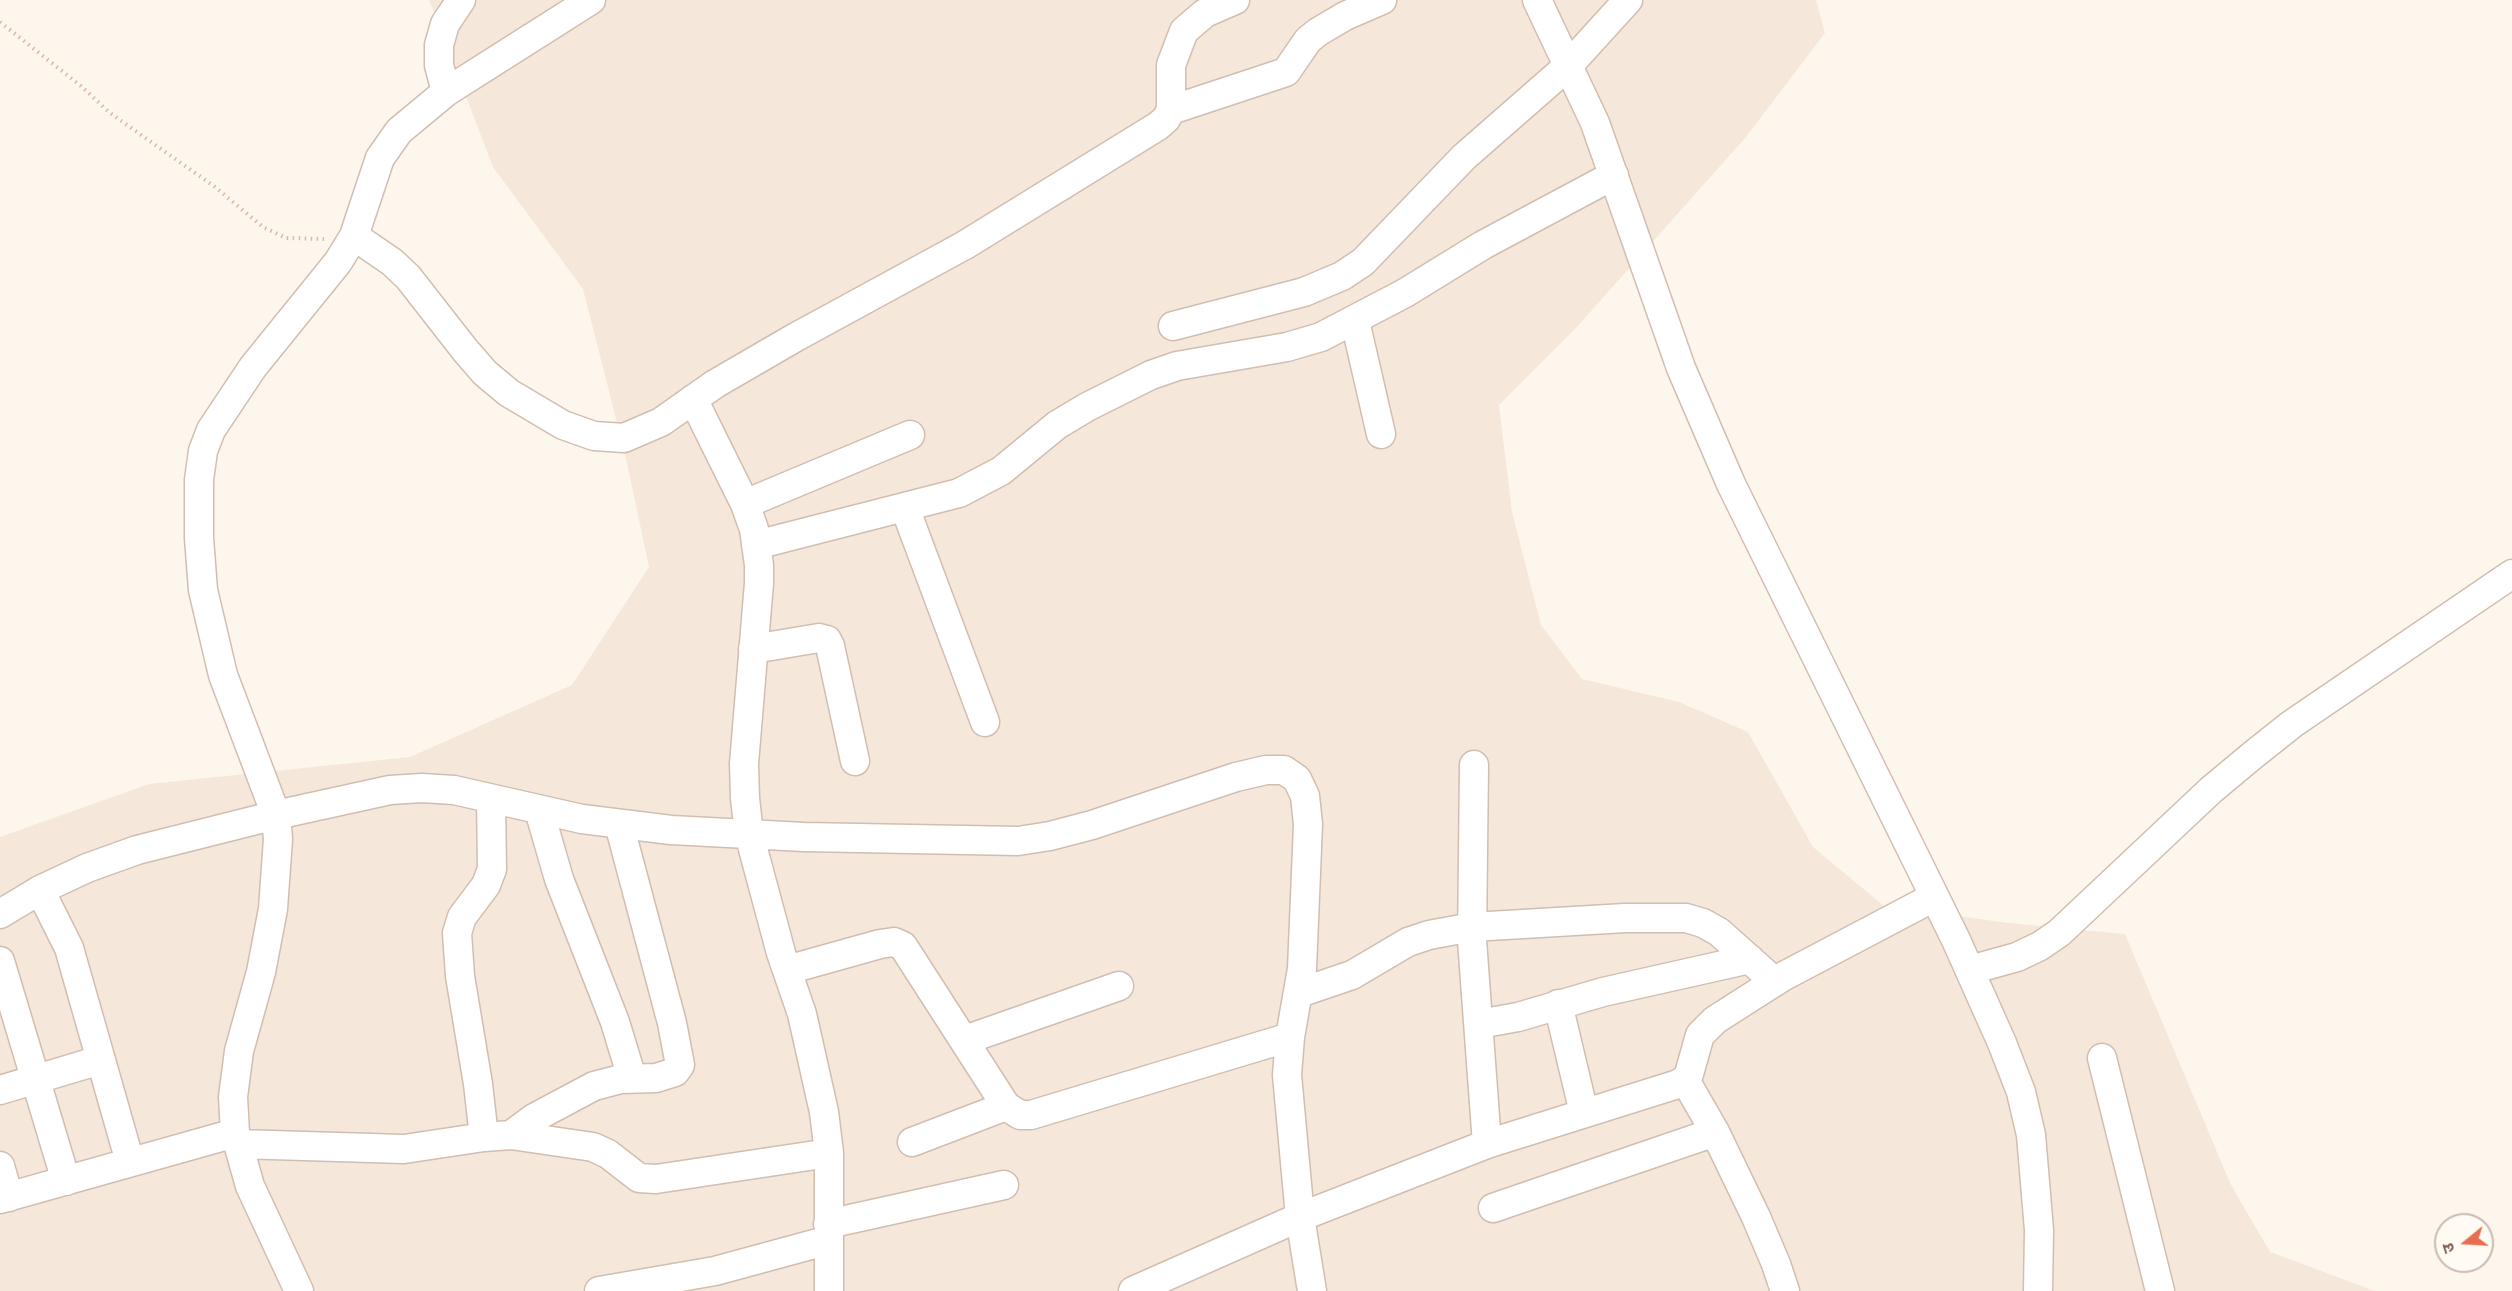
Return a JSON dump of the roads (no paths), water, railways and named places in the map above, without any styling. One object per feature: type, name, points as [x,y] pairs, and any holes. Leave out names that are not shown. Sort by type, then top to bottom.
[{"type":"street","points":[[446,92],[439,65],[439,45],[445,24],[461,0]]},
{"type":"street","points":[[298,1291],[250,1186],[237,1139],[233,1097],[239,1051],[261,972],[273,909],[278,850],[276,815],[224,675],[205,600],[199,538],[203,451],[211,430],[253,367],[338,262],[354,236],[380,158],[399,131],[446,92],[591,0]]},
{"type":"street","points":[[354,236],[392,262],[408,277],[485,373],[509,393],[563,424],[594,436],[624,438],[661,422],[693,399],[796,337],[965,245],[1158,126],[1171,110],[1171,65],[1184,31],[1205,13],[1235,0]]},
{"type":"street","points":[[1171,110],[1286,72],[1308,40],[1318,32],[1345,16],[1383,0]]},
{"type":"street","points":[[1537,0],[1595,123],[1681,368],[1731,484],[1970,970],[2021,1092],[2031,1135],[2039,1230],[2038,1291]]},
{"type":"street","points":[[1173,326],[1304,292],[1342,276],[1363,262],[1464,157],[1568,66],[1628,0]]},
{"type":"street","points":[[756,545],[959,493],[1000,471],[1057,425],[1087,407],[1151,375],[1198,361],[1287,347],[1321,336],[1354,321],[1483,245],[1614,176]]},
{"type":"street","points":[[1354,321],[1381,434]]},
{"type":"street","points":[[693,399],[746,504],[756,545],[759,583],[744,764],[749,834],[787,970],[802,1014],[814,1059],[824,1112],[829,1153],[829,1291]]},
{"type":"street","points":[[746,504],[910,435]]},
{"type":"street","points":[[904,508],[985,722]]},
{"type":"street","points":[[1970,970],[2017,957],[2040,946],[2059,933],[2211,790],[2268,743],[2292,724],[2512,574]]},
{"type":"street","points":[[753,649],[819,638],[827,640],[855,761]]},
{"type":"street","points":[[1474,765],[1472,927],[1487,1144]]},
{"type":"street","points":[[0,914],[40,890],[87,868],[137,850],[276,815],[390,790],[422,788],[454,790],[539,810],[619,824],[671,830],[1018,841],[1050,836],[1092,825],[1236,777],[1266,770],[1284,770],[1297,779],[1305,796],[1308,824],[1305,931],[1287,1075],[1300,1217],[1312,1291]]},
{"type":"street","points":[[491,800],[492,869],[486,885],[462,917],[457,933],[460,976],[478,1084],[497,1136]]},
{"type":"street","points":[[539,810],[559,879],[615,1022],[632,1078]]},
{"type":"street","points":[[497,1136],[594,1086],[632,1078],[646,1080],[675,1072],[680,1065],[680,1056],[619,824]]},
{"type":"street","points":[[40,890],[69,948],[130,1162]]},
{"type":"street","points":[[1132,1291],[1300,1217],[1487,1144],[1668,1088],[1685,1080],[1698,1040],[1704,1030],[1775,981],[1934,897]]},
{"type":"street","points":[[1299,993],[1352,975],[1408,942],[1429,935],[1472,927],[1625,918],[1686,918],[1703,923],[1719,932],[1775,981]]},
{"type":"street","points":[[787,970],[894,942],[903,946],[920,969],[1006,1106],[1020,1115],[1031,1115],[1290,1037]]},
{"type":"street","points":[[1479,1024],[1518,1017],[1558,1004],[1750,959]]},
{"type":"street","points":[[0,961],[8,1016],[37,1079],[66,1181]]},
{"type":"street","points":[[965,1040],[1119,986]]},
{"type":"street","points":[[1558,1004],[1584,1113]]},
{"type":"street","points":[[2102,1058],[2160,1291]]},
{"type":"street","points":[[0,1090],[100,1060]]},
{"type":"street","points":[[1685,1080],[1715,1132],[1776,1264],[1785,1291]]},
{"type":"street","points":[[912,1142],[1006,1106]]},
{"type":"street","points":[[1492,1208],[1715,1132]]},
{"type":"street","points":[[0,1166],[4,1198],[130,1162],[237,1139],[404,1149],[497,1136],[593,1147],[608,1154],[639,1178],[656,1179],[829,1153]]},
{"type":"street","points":[[599,1291],[715,1271],[829,1232],[1004,1185]]}]
